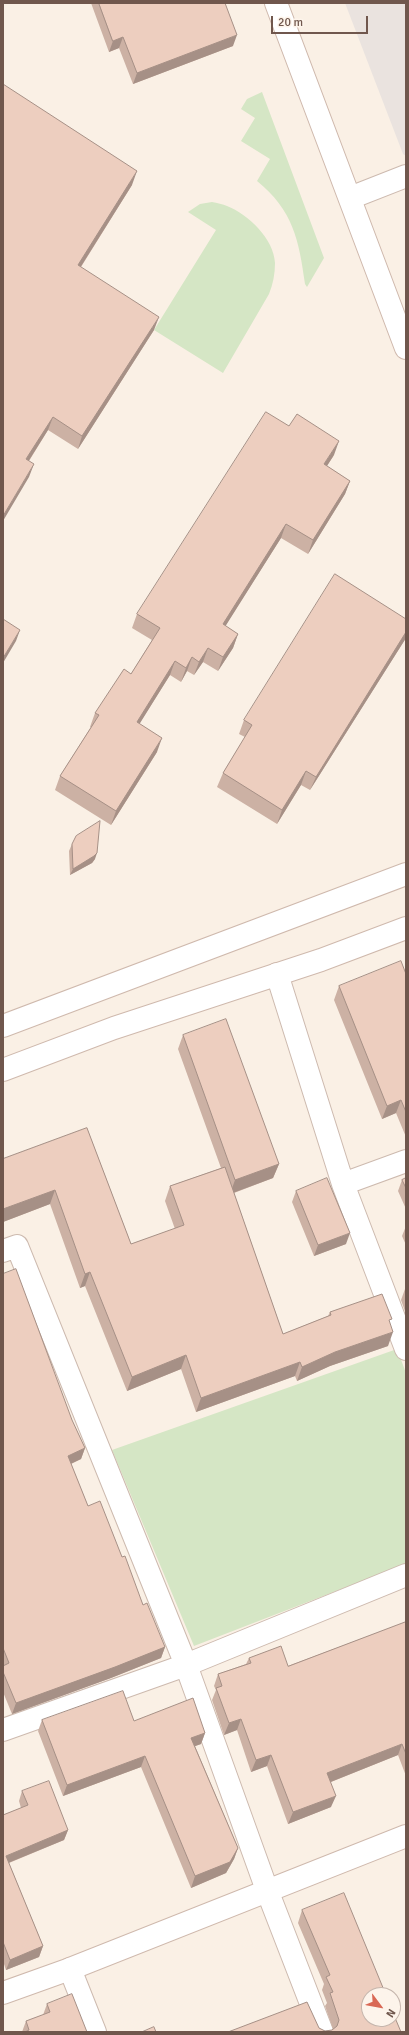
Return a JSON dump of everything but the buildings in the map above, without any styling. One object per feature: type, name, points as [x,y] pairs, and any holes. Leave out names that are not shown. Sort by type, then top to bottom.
[{"type":"street","points":[[276,3],[406,348]]},
{"type":"street","points":[[350,198],[406,176]]},
{"type":"street","points":[[3,1026],[406,874]]},
{"type":"street","points":[[3,1070],[114,1028],[277,974],[406,928]]},
{"type":"street","points":[[277,974],[343,1184],[406,1349]]},
{"type":"street","points":[[343,1184],[406,1161]]},
{"type":"street","points":[[3,1251],[17,1246],[186,1665],[267,1890],[322,2032]]},
{"type":"street","points":[[3,1730],[186,1665],[406,1575]]},
{"type":"street","points":[[3,1993],[70,1969],[406,1836]]},
{"type":"street","points":[[70,1969],[95,2032]]},
{"type":"shaded area","points":[[345,3],[406,3],[406,156],[403,154]]},
{"type":"green space","points":[[262,92],[324,258],[307,287],[305,284],[297,240],[292,227],[279,203],[257,181],[270,159],[241,141],[255,118],[241,109],[247,99]]},
{"type":"green space","points":[[212,202],[235,210],[251,221],[270,245],[274,254],[275,263],[274,279],[269,294],[223,373],[154,330],[216,230],[188,212],[200,204]]},
{"type":"green space","points":[[397,1349],[406,1373],[406,1564],[194,1646],[112,1450]]}]
